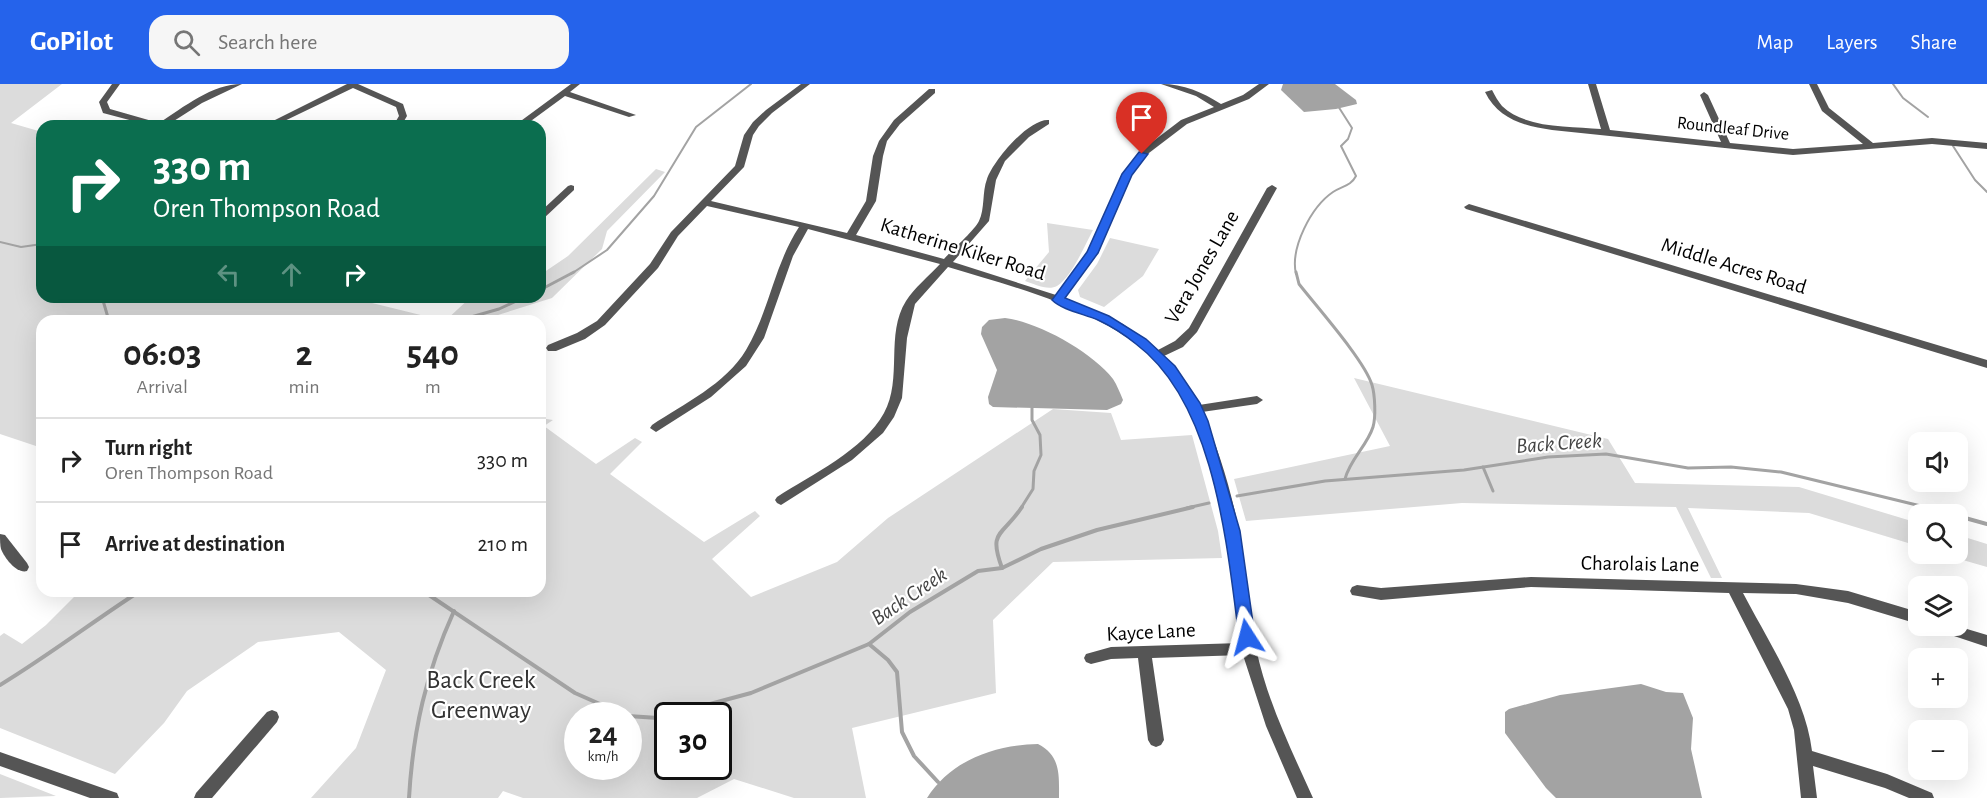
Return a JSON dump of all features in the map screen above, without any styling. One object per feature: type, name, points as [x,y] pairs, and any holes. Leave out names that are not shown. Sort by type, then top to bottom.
[{"type":"street","points":[[116,84],[103,102],[106,111],[139,120]]},
{"type":"street","points":[[170,120],[199,101],[237,84]]},
{"type":"street","points":[[279,120],[352,84],[400,106],[403,116],[401,120]]},
{"type":"street","points":[[526,120],[576,84]]},
{"type":"street","points":[[552,348],[581,336],[601,323],[644,278],[674,234],[744,160],[748,139],[755,124],[806,84]]},
{"type":"street","points":[[1165,84],[1199,94],[1220,107]]},
{"type":"street","points":[[1058,300],[1093,253],[1134,164],[1178,126],[1254,93],[1265,84]]},
{"type":"street","points":[[1592,84],[1606,132]]},
{"type":"street","points":[[1813,84],[1825,109],[1871,146]]},
{"type":"street","points":[[850,236],[871,201],[878,156],[883,141],[897,122],[932,91]]},
{"type":"street","name":"Roundleaf Drive","points":[[1489,92],[1496,106],[1506,114],[1530,123],[1727,146],[1806,152],[1932,141],[1987,146]]},
{"type":"street","points":[[564,93],[632,115]]},
{"type":"street","points":[[1704,95],[1727,146]]},
{"type":"street","points":[[781,500],[858,449],[883,425],[896,399],[906,313],[914,298],[984,221],[991,180],[1001,160],[1026,135],[1046,122]]},
{"type":"street","points":[[546,211],[571,188]]},
{"type":"street","name":"Vera Jones Lane","points":[[1157,354],[1179,344],[1193,330],[1272,188]]},
{"type":"street","name":"Katherine Kiker Road","points":[[704,202],[850,236],[948,262],[1105,318],[1157,354],[1183,385],[1196,409],[1233,531],[1249,649],[1263,700],[1305,798]]},
{"type":"street","name":"Middle Acres Road","points":[[1469,207],[1987,364]]},
{"type":"street","points":[[656,428],[731,374],[746,358],[768,313],[790,248],[806,226]]},
{"type":"street","points":[[1196,409],[1257,400]]},
{"type":"street","points":[[0,539],[22,567]]},
{"type":"street","name":"Charolais Lane","points":[[1357,591],[1381,594],[1531,582],[1732,587],[1817,591],[1848,597],[1908,615]]},
{"type":"street","points":[[1732,587],[1795,708],[1805,756],[1809,798]]},
{"type":"street","points":[[1968,634],[1987,640]]},
{"type":"street","name":"Kayce Lane","points":[[1091,658],[1111,653],[1249,649]]},
{"type":"street","points":[[1144,652],[1156,740]]},
{"type":"street","points":[[202,798],[272,717]]},
{"type":"street","points":[[1805,756],[1887,781],[1926,798]]},
{"type":"street","points":[[0,759],[111,798]]},
{"type":"green space","points":[[0,84],[62,84],[11,123],[36,130],[36,303],[372,303],[421,315],[36,315],[36,446],[0,434]]},
{"type":"green space","points":[[656,169],[665,172],[607,231],[602,249],[552,298],[546,300],[546,271],[568,256]]},
{"type":"green space","points":[[1047,223],[1093,230],[1067,276],[1057,286],[1049,288],[1025,281],[1049,252]]},
{"type":"green space","points":[[1110,238],[1159,249],[1143,276],[1104,307],[1080,297],[1078,290],[1097,264]]},
{"type":"green space","points":[[464,303],[536,303],[498,315],[452,315]]},
{"type":"green space","points":[[1354,378],[1608,439],[1635,483],[1799,487],[1908,520],[1908,543],[1809,513],[1688,508],[1722,578],[1711,578],[1676,507],[1462,503],[1246,521],[1234,479],[1390,446]]},
{"type":"green space","name":"Back Creek Greenway","points":[[1053,409],[1111,413],[1121,440],[1192,435],[1218,531],[1222,558],[1053,562],[993,620],[996,693],[852,728],[866,798],[794,798],[734,779],[697,798],[523,798],[503,791],[498,798],[311,798],[356,748],[386,670],[339,632],[258,642],[187,691],[164,723],[115,774],[0,728],[0,636],[4,633],[22,644],[46,625],[74,597],[546,597],[546,427],[596,464],[635,438],[642,442],[610,474],[704,542],[755,511],[760,516],[712,559],[751,597],[837,562],[888,518]]},
{"type":"green space","points":[[1968,538],[1987,544],[1987,567],[1968,562]]},
{"type":"green space","points":[[0,774],[56,796],[0,798]]},
{"type":"shaded area","points":[[1283,84],[1335,84],[1356,100],[1357,104],[1336,109],[1304,112],[1281,90]]},
{"type":"shaded area","points":[[1005,318],[1033,325],[1048,332],[1092,359],[1113,379],[1123,400],[1121,404],[1107,410],[993,407],[989,404],[988,397],[997,370],[981,334],[982,327],[989,320]]},
{"type":"shaded area","points":[[1641,684],[1666,692],[1683,693],[1693,718],[1691,749],[1702,798],[1556,798],[1505,733],[1505,712],[1509,709],[1560,695]]},
{"type":"shaded area","points":[[1038,744],[1046,749],[1055,760],[1059,798],[927,798],[948,774],[975,757],[1006,748]]},
{"type":"waterway","points":[[574,272],[607,250],[654,196],[696,127],[751,84]]},
{"type":"waterway","points":[[1893,84],[1903,98],[1928,117]]},
{"type":"waterway","points":[[1296,274],[1296,252],[1310,218],[1325,199],[1349,184],[1356,176],[1341,146],[1348,139],[1352,128],[1338,106]]},
{"type":"waterway","points":[[1953,146],[1975,180],[1987,192]]},
{"type":"waterway","name":"Back Creek","points":[[0,242],[21,247],[36,245]]},
{"type":"waterway","points":[[546,287],[574,272]]},
{"type":"waterway","points":[[1296,272],[1299,284],[1351,349],[1368,375],[1373,389],[1375,412],[1373,427],[1345,479]]},
{"type":"waterway","name":"Back Creek","points":[[104,303],[107,315]]},
{"type":"waterway","points":[[478,315],[512,303]]},
{"type":"waterway","points":[[1021,508],[1033,489],[1034,471],[1041,455],[1040,435],[1032,420],[1032,406]]},
{"type":"waterway","name":"Back Creek","points":[[1483,467],[1548,457],[1606,454],[1688,468],[1731,467],[1781,472],[1913,504]]},
{"type":"waterway","name":"Back Creek","points":[[1237,496],[1325,481],[1483,467]]},
{"type":"waterway","points":[[1483,467],[1493,491]]},
{"type":"waterway","name":"Back Creek","points":[[1187,508],[1209,503]]},
{"type":"waterway","points":[[1002,568],[996,547],[997,540],[1022,507]]},
{"type":"waterway","name":"Back Creek","points":[[1002,568],[1041,549],[1097,530],[1193,507]]},
{"type":"waterway","name":"Back Creek","points":[[1968,519],[1987,524]]},
{"type":"waterway","name":"Back Creek","points":[[869,644],[910,612],[978,571],[1002,568]]},
{"type":"waterway","points":[[0,685],[131,597]]},
{"type":"waterway","name":"Back Creek","points":[[432,597],[454,612]]},
{"type":"waterway","points":[[409,798],[422,702],[454,612]]},
{"type":"waterway","name":"Back Creek","points":[[454,612],[575,693],[595,702]]},
{"type":"waterway","name":"Back Creek","points":[[642,717],[658,718],[751,693],[869,644]]},
{"type":"waterway","points":[[869,644],[888,660],[897,672],[902,732],[914,756],[938,782]]},
{"type":"route","points":[[1142,154],[1127,174],[1093,253],[1082,271],[1058,300],[1105,318],[1142,342],[1157,354],[1183,385],[1201,421],[1233,531],[1247,637]]}]
